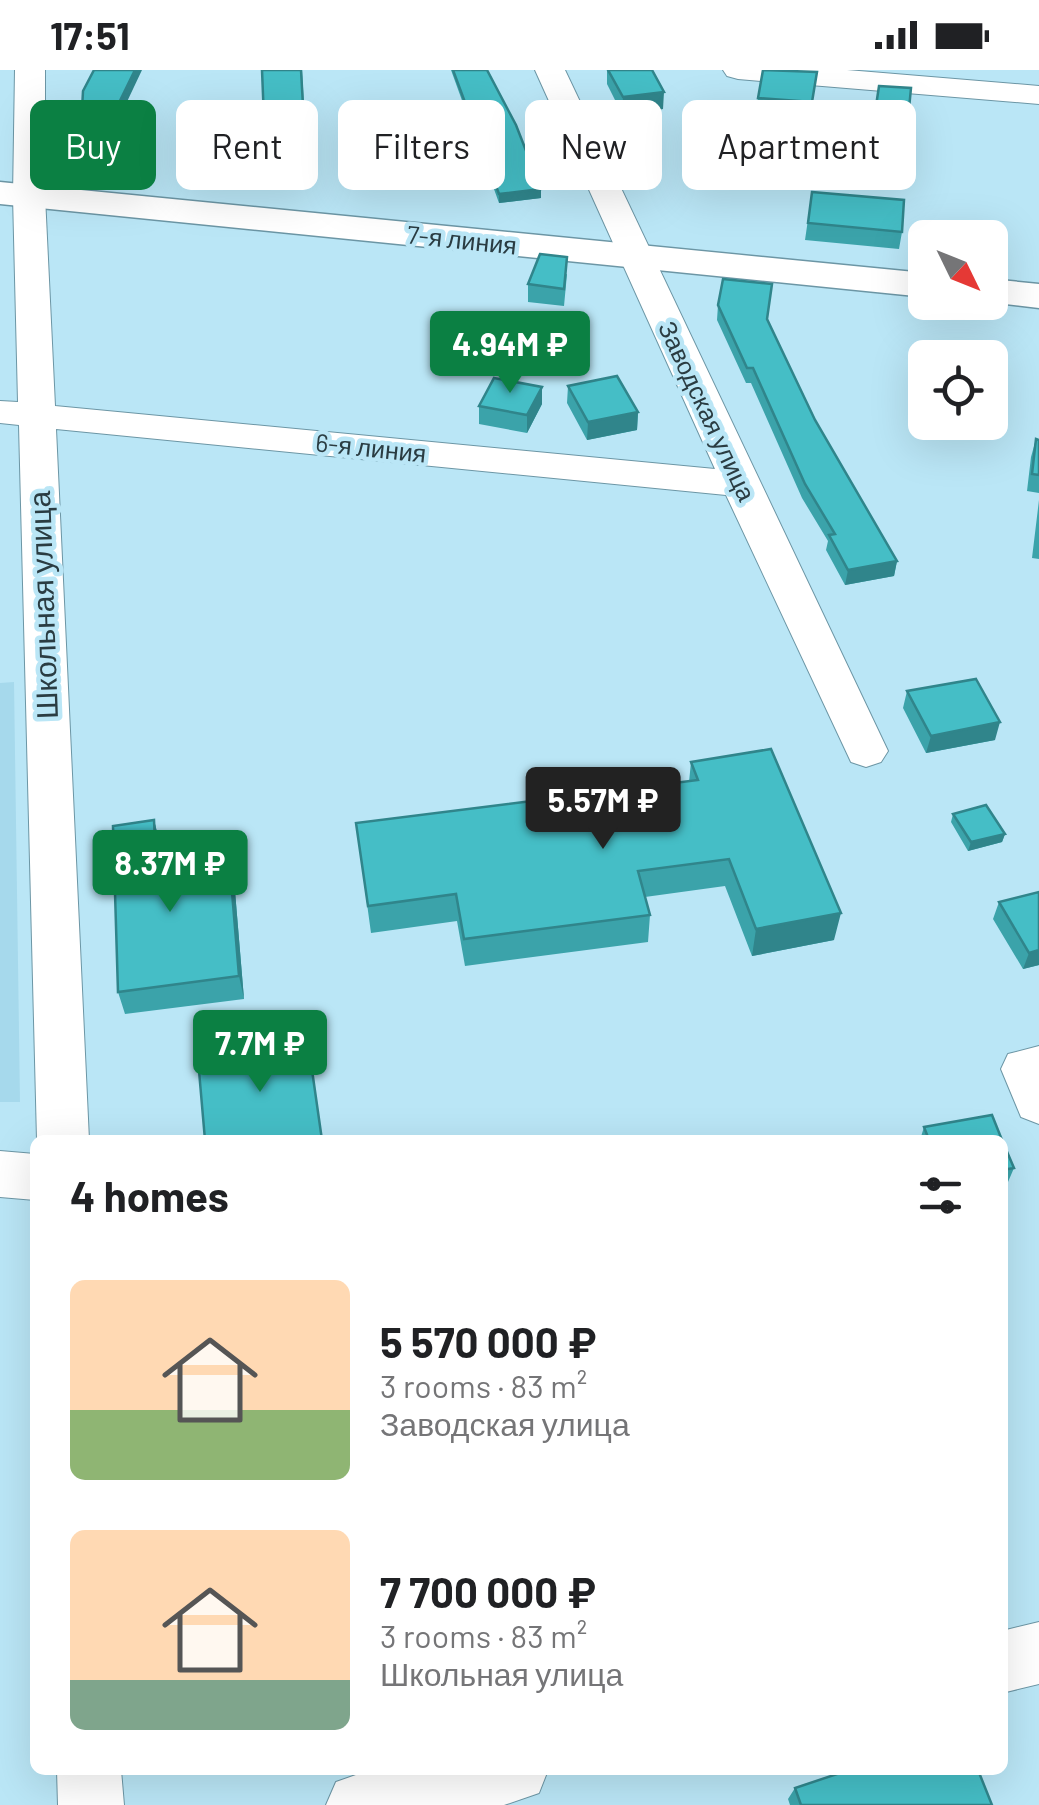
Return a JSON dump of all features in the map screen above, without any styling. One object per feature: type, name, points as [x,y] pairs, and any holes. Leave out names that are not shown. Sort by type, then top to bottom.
[{"type":"main road","name":"7-я линия","points":[[14,195],[908,283]]},
{"type":"main road","points":[[1008,293],[1039,296]]},
{"type":"street","name":"Школьная улица","points":[[30,70],[14,195],[18,414],[63,1135]]},
{"type":"street","name":"Заводская улица","points":[[550,70],[866,751]]},
{"type":"street","points":[[738,70],[1039,95]]},
{"type":"street","name":"6-я линия","points":[[18,414],[742,484]]},
{"type":"street","points":[[0,1174],[30,1177]]},
{"type":"street","points":[[1008,1661],[1039,1654]]},
{"type":"street","points":[[90,1775],[91,1805]]},
{"type":"street","points":[[358,1805],[493,1775]]},
{"type":"shaded area","points":[[14,682],[20,1102],[0,1102],[0,683]]},
{"type":"building","points":[[94,70],[135,70],[120,100],[83,100]]},
{"type":"building","points":[[262,70],[301,70],[303,100],[263,100]]},
{"type":"building","points":[[453,70],[487,70],[503,100],[464,100]]},
{"type":"building","points":[[608,70],[652,70],[664,92],[623,97]]},
{"type":"building","points":[[763,70],[817,72],[812,100],[758,98]]},
{"type":"building","points":[[879,86],[911,88],[910,100],[877,100]]},
{"type":"building","points":[[505,104],[525,148],[525,190],[533,190],[499,194],[498,190],[505,190]]},
{"type":"building","points":[[812,192],[904,200],[902,232],[808,223]]},
{"type":"building","points":[[540,254],[567,257],[564,289],[528,284]]},
{"type":"building","points":[[723,279],[772,284],[767,319],[815,420],[897,561],[848,570],[829,535],[835,534],[805,484],[753,368],[747,368],[718,305]]},
{"type":"building","points":[[617,376],[638,412],[588,422],[568,386]]},
{"type":"building","points":[[494,378],[542,387],[527,415],[479,406]]},
{"type":"building","points":[[1036,439],[1039,440],[1039,475],[1032,474]]},
{"type":"building","points":[[976,679],[1000,722],[931,736],[907,691]]},
{"type":"building","points":[[771,749],[841,913],[756,929],[729,859],[638,871],[650,915],[464,939],[456,894],[368,906],[356,823],[698,780],[691,762]]},
{"type":"building","points":[[986,805],[1005,834],[971,842],[953,814]]},
{"type":"building","points":[[154,820],[156,864],[229,856],[239,976],[118,992],[113,826]]},
{"type":"building","points":[[1039,892],[1039,950],[1029,953],[999,902]]},
{"type":"building","points":[[308,1042],[321,1135],[205,1135],[198,1059]]},
{"type":"building","points":[[992,1115],[1000,1135],[927,1135],[924,1127]]},
{"type":"building","points":[[834,1775],[980,1775],[992,1805],[801,1805],[795,1788]]}]
